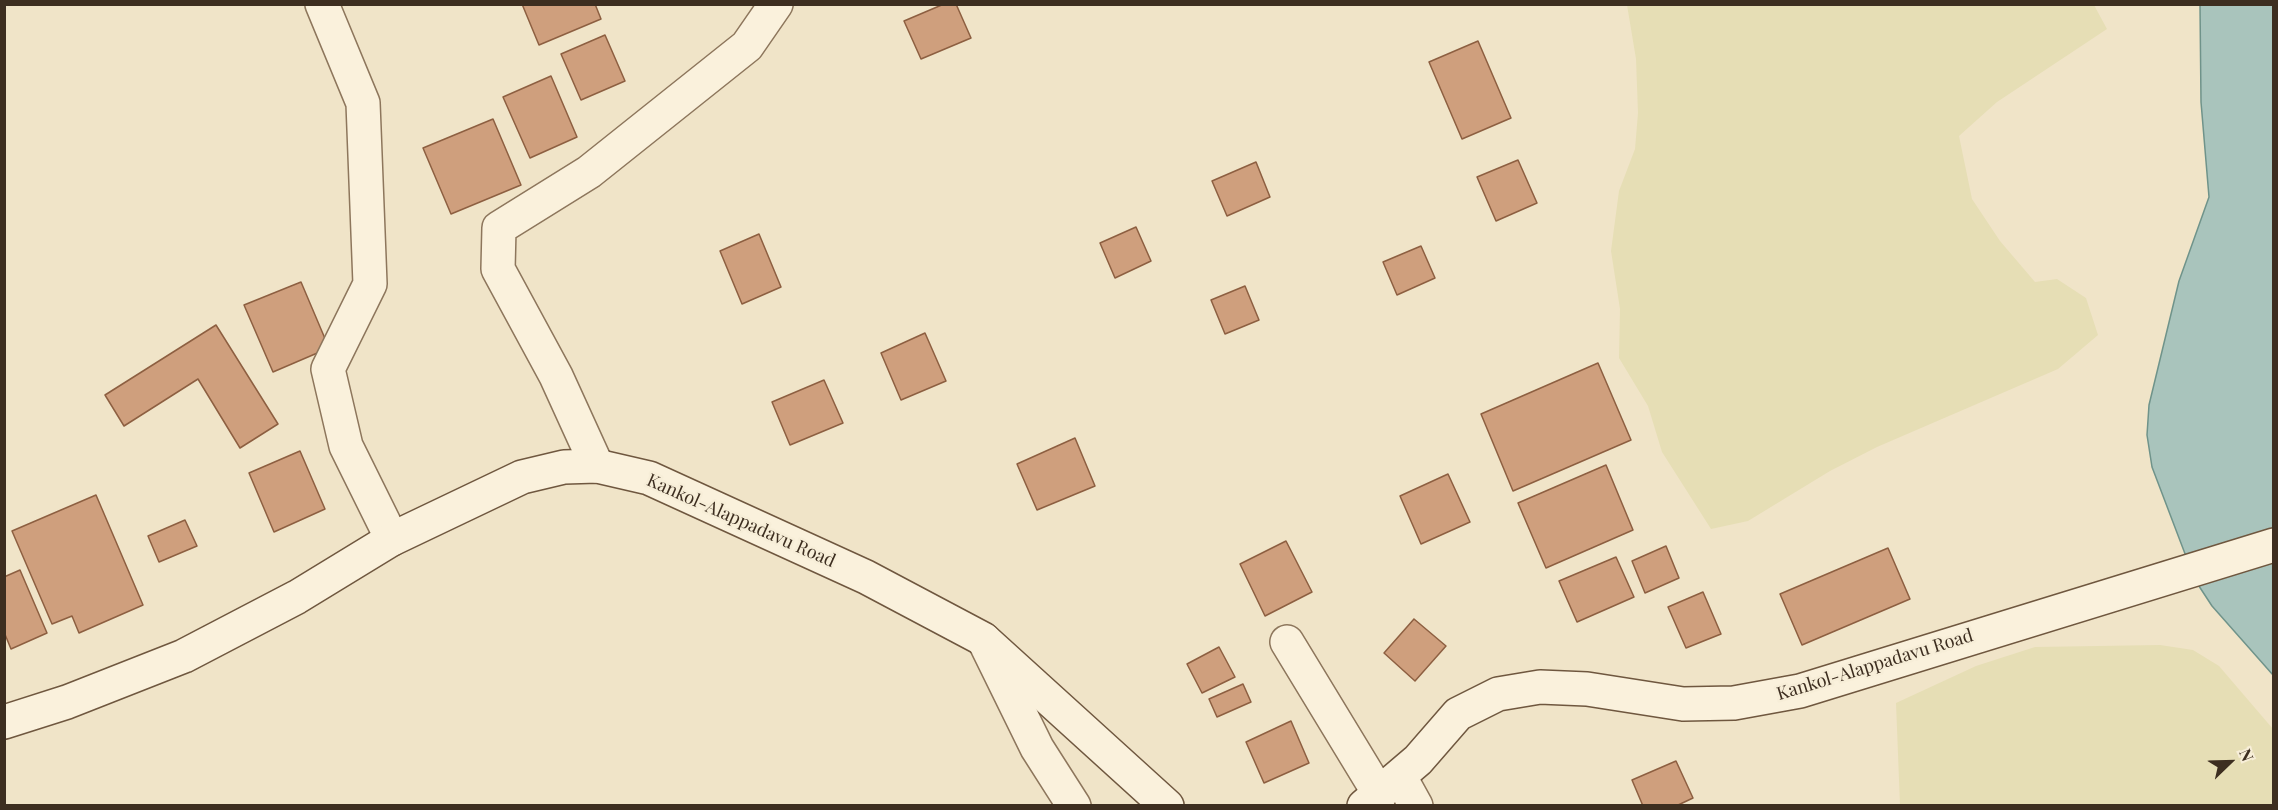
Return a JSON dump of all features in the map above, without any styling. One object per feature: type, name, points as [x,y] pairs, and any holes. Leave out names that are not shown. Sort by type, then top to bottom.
[{"type":"main road","points":[[322,4],[363,103],[370,284],[328,369],[345,446],[392,539]]},
{"type":"main road","points":[[597,466],[556,376],[498,269],[499,228],[589,172],[747,46],[776,4]]},
{"type":"main road","name":"Kankol-Alappadavu Road","points":[[4,722],[67,702],[184,657],[297,597],[392,539],[522,477],[564,467],[597,466],[649,478],[866,577],[983,639],[1167,806]]},
{"type":"main road","name":"Kankol-Alappadavu Road","points":[[1381,793],[1458,714],[1498,694],[1539,687],[1587,688],[1683,704],[1734,703],[1800,691],[2274,544]]},
{"type":"main road","points":[[983,639],[1037,748],[1074,806]]},
{"type":"main road","points":[[1287,642],[1381,793],[1416,806]]},
{"type":"shaded area","points":[[1627,5],[2094,5],[2107,29],[1997,102],[1959,136],[1972,199],[2000,241],[2035,282],[2057,279],[2086,298],[2098,335],[2058,369],[1877,447],[1830,471],[1748,521],[1711,529],[1662,452],[1648,406],[1619,358],[1620,309],[1611,251],[1619,191],[1635,149],[1638,113],[1636,59]]},
{"type":"shaded area","points":[[2160,645],[2193,650],[2219,666],[2273,729],[2273,805],[1900,805],[1896,703],[1976,666],[2035,647]]},
{"type":"water","points":[[2200,5],[2273,5],[2273,675],[2212,606],[2195,580],[2152,467],[2147,435],[2149,405],[2179,281],[2209,197],[2201,102]]},
{"type":"building","points":[[522,4],[595,4],[601,19],[539,45]]},
{"type":"building","points":[[944,4],[956,4],[971,38],[921,59],[904,21]]},
{"type":"building","points":[[605,35],[625,81],[581,100],[561,54]]},
{"type":"building","points":[[1478,41],[1511,118],[1462,139],[1429,62]]},
{"type":"building","points":[[551,76],[577,137],[530,158],[503,97]]},
{"type":"building","points":[[493,119],[521,185],[451,214],[423,148]]},
{"type":"building","points":[[1518,160],[1537,203],[1496,221],[1477,177]]},
{"type":"building","points":[[1256,162],[1270,197],[1227,216],[1212,181]]},
{"type":"building","points":[[1136,227],[1151,261],[1115,278],[1100,243]]},
{"type":"building","points":[[759,234],[781,287],[742,304],[720,251]]},
{"type":"building","points":[[1421,246],[1435,278],[1397,295],[1383,262]]},
{"type":"building","points":[[301,282],[329,348],[273,372],[244,305]]},
{"type":"building","points":[[1245,286],[1259,320],[1225,334],[1211,300]]},
{"type":"building","points":[[216,325],[278,424],[240,448],[198,379],[124,426],[105,395]]},
{"type":"building","points":[[925,333],[946,381],[901,400],[881,353]]},
{"type":"building","points":[[1598,363],[1631,440],[1513,491],[1481,414]]},
{"type":"building","points":[[824,380],[843,423],[790,445],[772,402]]},
{"type":"building","points":[[1075,438],[1095,486],[1037,510],[1017,464]]},
{"type":"building","points":[[300,451],[325,509],[274,532],[249,473]]},
{"type":"building","points":[[1606,465],[1633,530],[1546,568],[1518,503]]},
{"type":"building","points":[[1448,474],[1470,522],[1421,544],[1400,496]]},
{"type":"building","points":[[96,495],[143,605],[79,633],[72,616],[52,624],[12,531]]},
{"type":"building","points":[[185,520],[197,546],[159,562],[148,536]]},
{"type":"building","points":[[1286,541],[1312,592],[1265,616],[1240,564]]},
{"type":"building","points":[[1666,546],[1679,578],[1645,593],[1632,561]]},
{"type":"building","points":[[1888,548],[1910,599],[1802,645],[1780,594]]},
{"type":"building","points":[[1616,557],[1634,597],[1577,622],[1559,581]]},
{"type":"building","points":[[20,570],[47,633],[11,649],[4,632],[4,577]]},
{"type":"building","points":[[1703,592],[1721,634],[1686,648],[1668,607]]},
{"type":"building","points":[[1414,619],[1446,646],[1415,681],[1384,653]]},
{"type":"building","points":[[1219,647],[1235,677],[1202,693],[1187,664]]},
{"type":"building","points":[[1243,684],[1251,702],[1217,717],[1209,699]]},
{"type":"building","points":[[1291,721],[1309,763],[1264,783],[1246,742]]},
{"type":"building","points":[[1676,761],[1693,798],[1676,806],[1643,806],[1632,780]]}]
